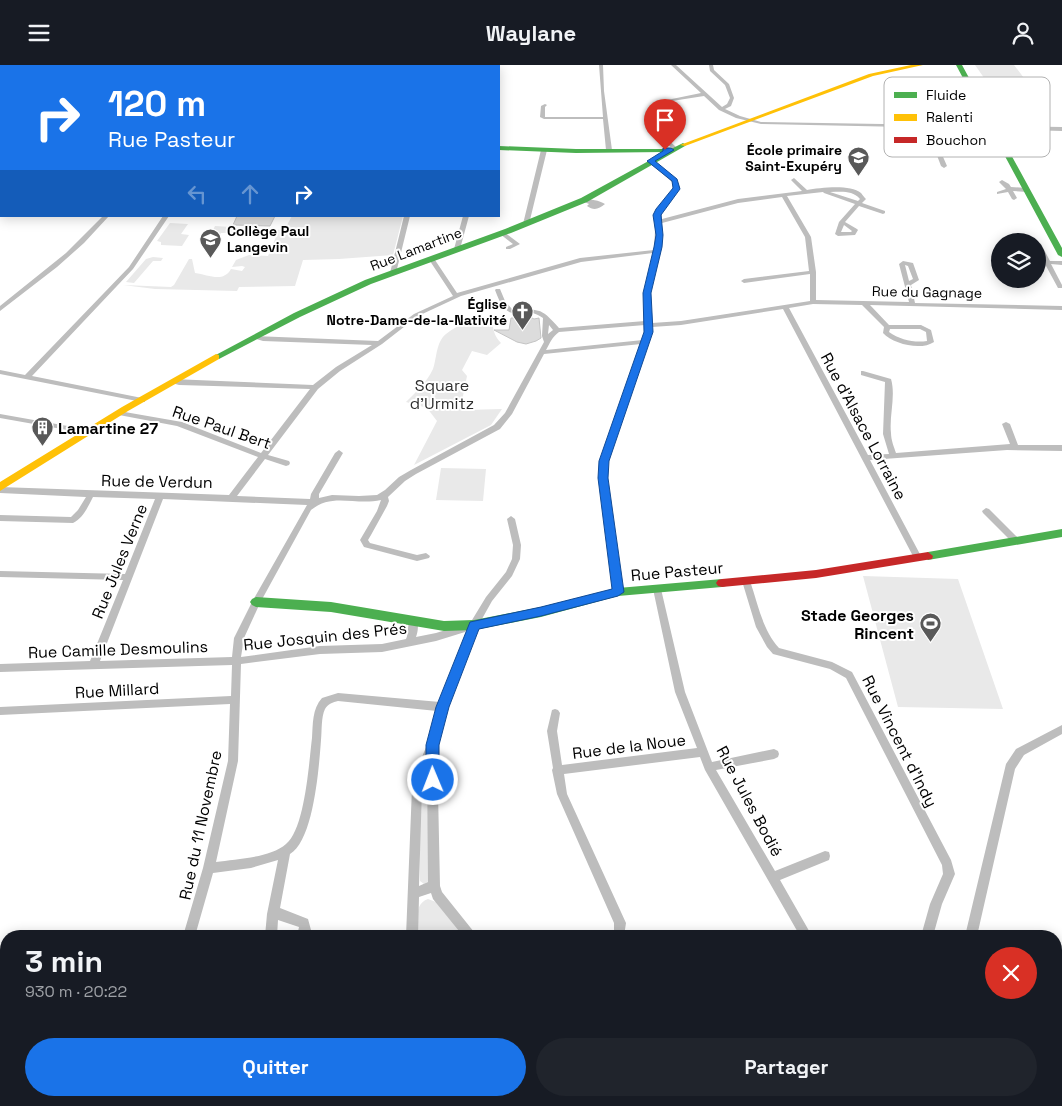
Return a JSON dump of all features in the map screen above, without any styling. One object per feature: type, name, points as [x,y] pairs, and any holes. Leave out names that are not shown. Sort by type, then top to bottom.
[{"type":"street","points":[[601,65],[609,150]]},
{"type":"street","points":[[673,65],[721,109],[748,120],[773,124],[884,126]]},
{"type":"street","points":[[711,65],[712,70],[727,84],[732,99],[729,105],[721,109]]},
{"type":"street","name":"Rue Lamartine","points":[[0,489],[142,400],[323,302],[456,249],[589,202],[672,149],[871,75],[914,65]]},
{"type":"street","points":[[959,65],[965,77]]},
{"type":"street","points":[[672,149],[660,136],[676,126],[669,100],[705,95]]},
{"type":"street","points":[[545,105],[543,106],[542,114],[544,118],[605,118]]},
{"type":"street","points":[[763,114],[762,119],[773,124]]},
{"type":"street","points":[[500,148],[544,150],[672,149]]},
{"type":"street","points":[[526,224],[544,150]]},
{"type":"street","points":[[940,157],[944,166]]},
{"type":"street","points":[[1008,157],[1062,256],[1048,262]]},
{"type":"street","points":[[618,592],[603,478],[604,461],[646,342],[649,324],[647,293],[658,251],[660,235],[658,210],[675,192],[677,185],[662,169],[651,161]]},
{"type":"street","points":[[794,180],[806,193]]},
{"type":"street","points":[[1002,182],[1010,189],[1014,199]]},
{"type":"street","points":[[999,193],[1010,189],[1026,190]]},
{"type":"street","points":[[658,221],[738,201],[821,191],[850,190],[858,193],[863,199],[842,222]]},
{"type":"street","points":[[821,191],[883,212]]},
{"type":"street","points":[[784,195],[808,237],[813,272],[814,300]]},
{"type":"street","points":[[0,309],[38,280],[84,239],[105,217]]},
{"type":"street","points":[[26,377],[131,268],[165,217]]},
{"type":"street","points":[[393,273],[407,217]]},
{"type":"street","points":[[456,249],[466,217]]},
{"type":"street","points":[[502,233],[517,244],[508,248]]},
{"type":"street","points":[[232,497],[315,387],[338,369],[380,343],[416,315],[456,296],[580,260],[599,256],[658,251]]},
{"type":"street","points":[[1046,258],[1061,289]]},
{"type":"street","points":[[431,259],[456,296]]},
{"type":"street","points":[[744,281],[813,272]]},
{"type":"street","points":[[908,284],[913,304]]},
{"type":"street","points":[[426,556],[417,558],[367,545],[364,540],[367,532],[383,509],[385,501],[383,495],[401,480],[497,427],[508,414],[544,352],[552,331],[546,318],[534,312],[509,311],[503,306],[498,290]]},
{"type":"street","name":"Rue du Gagnage","points":[[552,331],[682,323],[814,300],[850,303],[1062,308]]},
{"type":"street","points":[[864,303],[887,327],[921,327],[928,331],[932,342],[926,344],[894,339],[886,333],[887,327]]},
{"type":"street","name":"Rue d'Alsace Lorraine","points":[[785,306],[918,558]]},
{"type":"street","points":[[546,318],[552,331]]},
{"type":"street","points":[[256,337],[262,339],[380,343]]},
{"type":"street","points":[[544,352],[646,342]]},
{"type":"street","points":[[0,372],[142,400]]},
{"type":"street","points":[[863,373],[888,381],[887,434],[893,456]]},
{"type":"street","points":[[175,381],[179,383],[315,387]]},
{"type":"street","name":"Rue Paul Bert","points":[[120,413],[179,424],[262,457],[286,463]]},
{"type":"street","points":[[0,416],[90,432]]},
{"type":"street","points":[[1006,424],[1015,447]]},
{"type":"street","points":[[866,458],[1015,447],[1062,449]]},
{"type":"street","name":"Rue du 11 Novembre","points":[[191,930],[209,868],[233,761],[234,700],[239,639],[256,602],[294,532],[314,501],[315,494],[339,453]]},
{"type":"street","points":[[0,477],[12,480]]},
{"type":"street","name":"Rue de Verdun","points":[[0,489],[160,497],[232,497],[314,501],[333,497],[369,499],[383,495]]},
{"type":"street","points":[[0,518],[73,520],[81,512],[91,494]]},
{"type":"street","name":"Rue Jules Verne","points":[[94,664],[160,497]]},
{"type":"street","points":[[986,511],[1015,540]]},
{"type":"street","points":[[412,930],[418,788],[421,771],[474,625],[489,599],[509,574],[516,559],[517,545],[511,519]]},
{"type":"street","name":"Rue Pasteur","points":[[256,602],[331,607],[444,626],[474,625],[541,612],[618,592],[826,573],[1062,533]]},
{"type":"street","points":[[0,573],[128,577]]},
{"type":"street","name":"Rue Vincent d'Indy","points":[[746,581],[763,632],[770,645],[776,651],[832,666],[849,675],[947,864],[949,874],[936,904],[929,930]]},
{"type":"street","name":"Rue Jules Bodié","points":[[657,589],[680,692],[709,767],[802,930]]},
{"type":"street","points":[[409,642],[413,634],[412,622]]},
{"type":"street","name":"Rue Josquin des Prés","points":[[237,661],[320,650],[382,647],[436,637],[474,625]]},
{"type":"street","name":"Rue Camille Desmoulins","points":[[0,668],[237,661]]},
{"type":"street","points":[[209,868],[277,855],[292,847],[300,837],[313,775],[319,712],[322,703],[338,697],[443,707]]},
{"type":"street","name":"Rue Millard","points":[[0,711],[234,700]]},
{"type":"street","points":[[556,713],[552,731],[562,794],[620,923],[620,930]]},
{"type":"street","points":[[972,930],[1010,767],[1020,752],[1062,729]]},
{"type":"street","points":[[432,745],[434,886],[437,895],[465,930]]},
{"type":"street","name":"Rue de la Noue","points":[[557,770],[704,752]]},
{"type":"street","points":[[709,767],[774,754]]},
{"type":"street","points":[[272,930],[285,851]]},
{"type":"street","points":[[772,878],[825,857]]},
{"type":"street","points":[[414,893],[434,886]]},
{"type":"street","points":[[274,911],[280,916],[296,919],[304,923],[305,930]]},
{"type":"green space","points":[[975,65],[1014,65],[1023,77],[983,77]]},
{"type":"green space","points":[[291,217],[403,217],[393,255],[303,260],[295,286],[239,287],[237,291],[155,289],[123,285],[171,287],[189,259],[192,259],[195,273],[220,277],[224,276],[231,269],[242,271],[245,267],[232,267],[236,260],[249,255],[268,256],[278,232],[221,233],[216,239],[210,238],[215,226],[282,230],[282,234]]},
{"type":"green space","points":[[170,223],[188,224],[181,234],[189,235],[182,246],[161,245],[161,242],[157,241]]},
{"type":"green space","points":[[153,257],[163,258],[161,261],[153,261],[134,283],[126,282],[146,259]]},
{"type":"green space","name":"Square d'Urmitz","points":[[493,315],[496,337],[501,343],[487,355],[472,351],[462,370],[467,376],[463,396],[464,410],[502,409],[491,425],[414,465],[437,421],[427,408],[406,402],[431,374],[440,341],[446,334],[462,324]]},
{"type":"green space","points":[[441,468],[486,469],[483,501],[436,500]]},
{"type":"green space","name":"Stade Georges Rincent","points":[[863,576],[958,579],[1003,709],[898,707]]},
{"type":"green space","points":[[427,771],[429,881],[424,884],[420,881],[420,800],[421,788]]},
{"type":"green space","points":[[428,899],[436,902],[459,930],[418,930],[418,909],[423,901]]},
{"type":"building","points":[[237,217],[274,217],[270,226],[233,225]]},
{"type":"building","name":"Église Notre-Dame-de-la-Nativité","points":[[530,317],[534,319],[539,318],[541,338],[536,341],[526,344],[517,342],[494,330],[509,330],[511,318],[520,318],[522,322]]},
{"type":"traffic: fast","points":[[959,65],[966,77]]},
{"type":"traffic: fast","points":[[216,357],[297,315],[368,282],[508,231],[584,200],[683,145]]},
{"type":"traffic: fast","points":[[500,148],[576,151],[668,150]]},
{"type":"traffic: fast","points":[[1009,157],[1062,255]]},
{"type":"traffic: fast","points":[[928,556],[1062,533]]},
{"type":"traffic: fast","points":[[256,602],[331,607],[444,626],[474,625],[541,612],[618,592],[722,583]]},
{"type":"traffic: slow","points":[[683,145],[871,75],[920,65]]},
{"type":"traffic: slow","points":[[0,487],[125,409],[216,357]]},
{"type":"traffic: jam","points":[[722,583],[816,574],[928,556]]},
{"type":"place","name":"École primaire Saint-Exupéry","points":[[858,177]]},
{"type":"place","name":"Collège Paul Langevin","points":[[211,258]]},
{"type":"place","name":"Église Notre-Dame-de-la-Nativité","points":[[523,331]]},
{"type":"place","name":"Lamartine 27","points":[[42,447]]},
{"type":"place","name":"Stade Georges Rincent","points":[[930,643]]},
{"type":"route","points":[[433,780],[432,745],[443,707],[474,625],[541,612],[618,592],[603,478],[604,461],[649,332],[647,293],[660,235],[657,215],[658,210],[677,189],[675,181],[651,161],[671,150],[665,150]]}]
